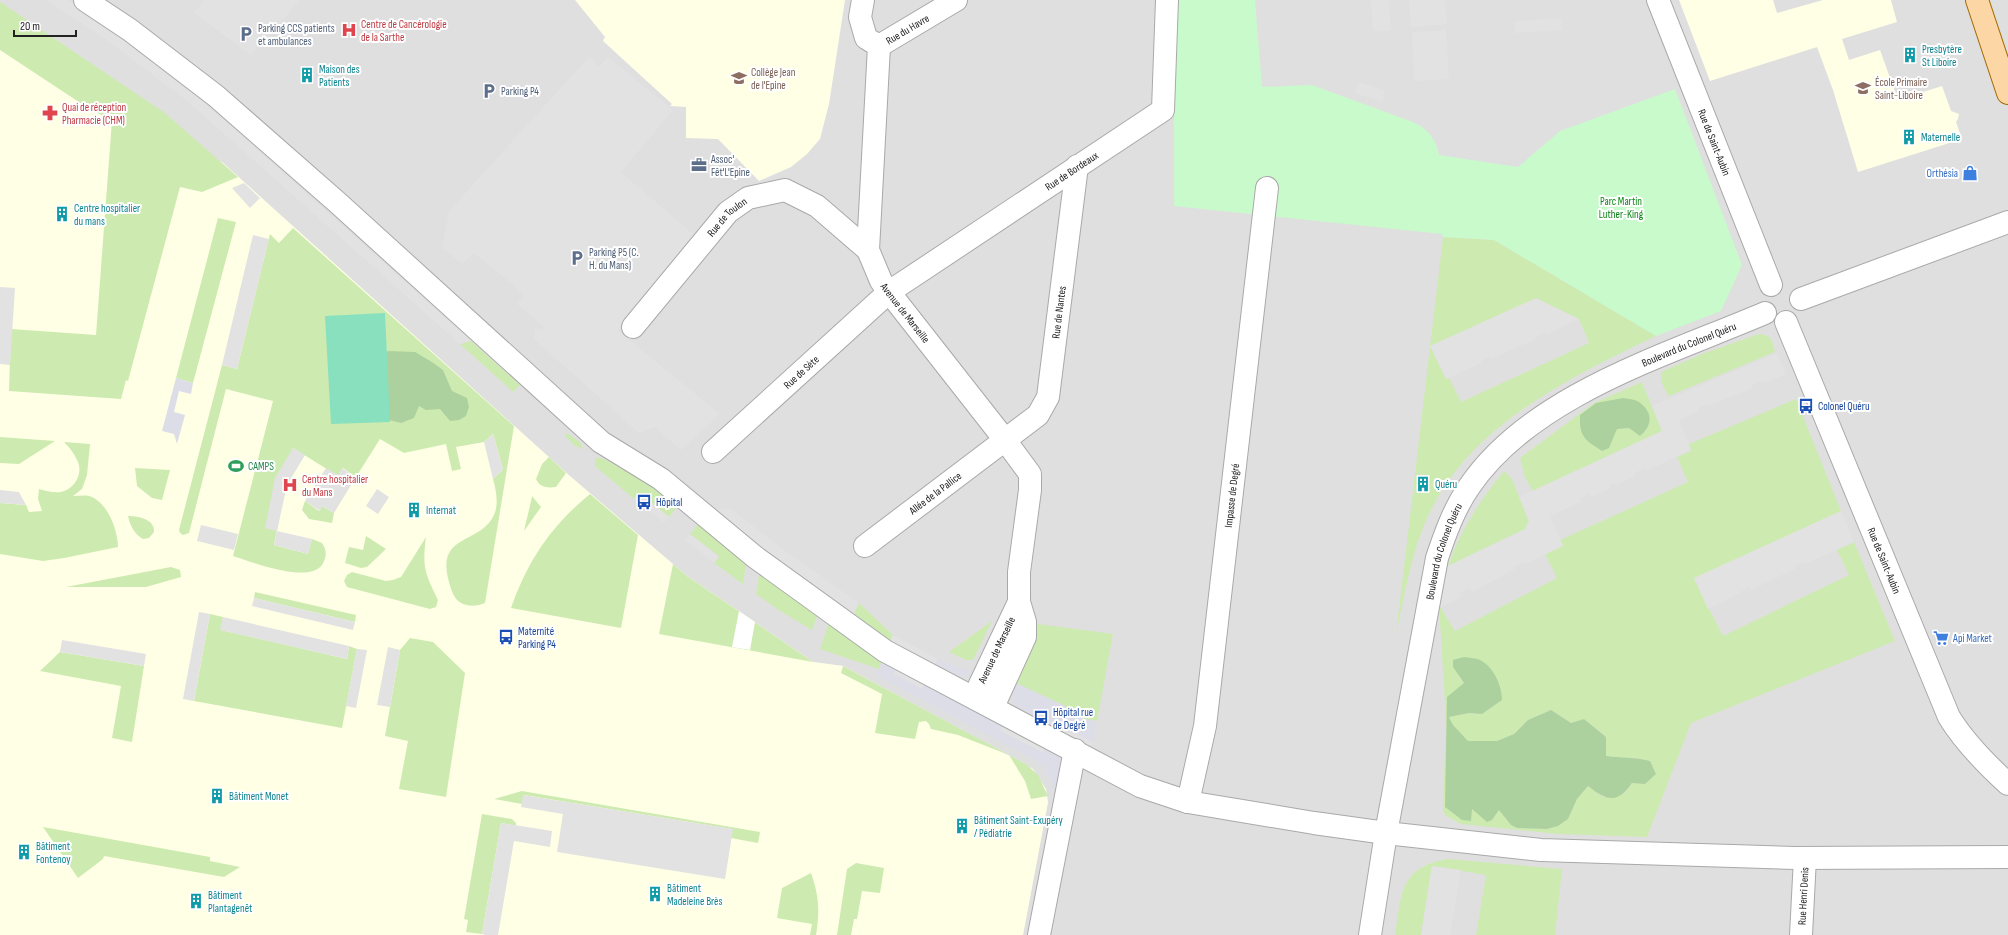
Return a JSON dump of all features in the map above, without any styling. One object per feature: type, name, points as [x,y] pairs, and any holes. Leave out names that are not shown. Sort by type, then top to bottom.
[{"type":"main road","points":[[1977,0],[2008,93]]},
{"type":"street","points":[[85,0],[130,30],[216,96],[338,203],[601,442],[661,479],[755,557],[885,651],[1075,750],[1140,786],[1188,802],[1386,833],[1541,850],[1804,858],[2008,857]]},
{"type":"street","points":[[863,0],[860,18],[866,38],[879,46]]},
{"type":"street","name":"Rue du Havre","points":[[879,46],[956,0]]},
{"type":"street","name":"Rue de Bordeaux","points":[[889,292],[1163,110],[1167,0]]},
{"type":"street","name":"Rue de Saint-Aubin","points":[[1658,0],[1771,285]]},
{"type":"street","name":"Avenue de Marseille","points":[[879,46],[868,250],[881,281],[1030,474],[1030,490],[1019,572],[1019,602],[983,702]]},
{"type":"street","name":"Rue de Nantes","points":[[1005,440],[1038,415],[1048,397],[1077,166]]},
{"type":"street","name":"Impasse de Degré","points":[[1188,802],[1206,721],[1267,188]]},
{"type":"street","name":"Rue de Toulon","points":[[633,327],[728,212],[748,198],[785,190],[816,206],[868,250]]},
{"type":"street","points":[[1805,297],[2002,225]]},
{"type":"street","points":[[1784,282],[1790,284],[1805,297],[1800,311],[1796,316],[1786,322],[1776,321],[1760,315],[1763,294],[1771,285],[1784,282]]},
{"type":"street","name":"Rue de Sète","points":[[713,452],[889,292]]},
{"type":"street","name":"Boulevard du Colonel Quéru","points":[[1370,935],[1386,833],[1437,558],[1449,522],[1468,487],[1489,461],[1517,436],[1561,404],[1609,378],[1760,315]]},
{"type":"street","name":"Rue de Saint-Aubin","points":[[1786,322],[1949,717],[1966,742],[1986,764],[2008,784]]},
{"type":"street","name":"Allée de la Pallice","points":[[865,546],[1005,440]]},
{"type":"street","points":[[1038,935],[1075,750]]},
{"type":"street","name":"Rue Henri Denis","points":[[1801,935],[1804,858]]},
{"type":"shaded area","points":[[0,0],[2008,0],[2008,935],[1023,935],[1048,802],[1026,764],[843,666],[813,662],[687,576],[571,477],[223,163],[0,36]]},
{"type":"shaded area","points":[[46,0],[67,0],[110,28],[194,93],[471,341],[460,344],[186,100],[104,38]]},
{"type":"shaded area","name":"Parking CCS patients et ambulances","points":[[205,0],[300,0],[251,55],[194,13]]},
{"type":"shaded area","name":"Collège Jean de l'Epine","points":[[575,0],[845,0],[829,104],[820,139],[807,154],[791,167],[759,181],[718,139],[686,138],[686,107],[670,106],[672,104],[603,41],[605,37]]},
{"type":"shaded area","points":[[1371,0],[1389,0],[1391,30],[1373,31]]},
{"type":"shaded area","points":[[1409,0],[1445,0],[1447,24],[1411,27]]},
{"type":"shaded area","name":"École Primaire Saint-Liboire","points":[[1679,0],[1773,0],[1777,13],[1823,0],[1891,0],[1897,22],[1842,39],[1849,60],[1880,50],[1898,100],[1942,86],[1951,111],[1959,114],[1956,122],[1962,139],[1858,172],[1833,90],[1817,47],[1710,81]]},
{"type":"shaded area","points":[[1561,18],[1562,30],[1515,33],[1515,21]]},
{"type":"shaded area","points":[[1446,30],[1449,79],[1414,81],[1412,32]]},
{"type":"shaded area","name":"Centre hospitalier du Mans","points":[[0,36],[223,163],[571,477],[687,576],[813,662],[843,666],[1033,769],[1046,789],[1048,802],[1023,935],[0,935]]},
{"type":"shaded area","name":"Parking P5 (C. H. du Mans)","points":[[589,57],[599,67],[608,57],[673,110],[621,172],[693,234],[617,330],[720,414],[681,450],[655,427],[639,433],[534,339],[535,329],[545,328],[517,304],[524,296],[512,284],[474,253],[462,264],[442,247],[449,211]]},
{"type":"shaded area","points":[[1359,82],[1385,90],[1382,102],[1355,93]]},
{"type":"shaded area","points":[[244,183],[260,198],[250,208],[232,188]]},
{"type":"shaded area","points":[[253,235],[269,239],[237,369],[222,365]]},
{"type":"shaded area","points":[[0,287],[15,288],[10,365],[0,364]]},
{"type":"shaded area","points":[[1536,298],[1579,319],[1546,335],[1545,332],[1535,337],[1536,339],[1491,359],[1490,357],[1481,361],[1481,363],[1446,379],[1430,346]]},
{"type":"shaded area","points":[[1777,353],[1786,374],[1765,383],[1763,381],[1752,385],[1753,388],[1708,406],[1707,404],[1698,408],[1699,411],[1679,420],[1691,450],[1646,471],[1645,468],[1634,473],[1636,476],[1616,485],[1615,483],[1610,485],[1611,488],[1591,497],[1589,494],[1580,499],[1581,502],[1550,516],[1563,546],[1525,564],[1523,562],[1514,567],[1515,569],[1472,592],[1470,588],[1460,593],[1462,597],[1441,607],[1439,605],[1448,566],[1525,529],[1529,521],[1519,497],[1662,431],[1652,406]]},
{"type":"shaded area","points":[[176,378],[193,383],[191,394],[179,391],[174,412],[185,415],[177,444],[174,434],[162,431]]},
{"type":"shaded area","points":[[493,434],[503,469],[493,479],[484,442]]},
{"type":"shaded area","points":[[293,448],[305,455],[287,485],[277,531],[265,528],[275,478]]},
{"type":"shaded area","points":[[326,468],[338,475],[342,468],[356,477],[334,513],[322,506],[320,511],[305,501]]},
{"type":"shaded area","points":[[377,489],[389,497],[378,514],[366,506]]},
{"type":"shaded area","points":[[0,490],[19,492],[26,505],[0,503]]},
{"type":"shaded area","points":[[639,492],[669,517],[664,523],[634,499]]},
{"type":"shaded area","points":[[731,509],[785,551],[859,603],[854,613],[777,560],[713,510]]},
{"type":"shaded area","points":[[1841,511],[1854,542],[1805,564],[1804,562],[1795,566],[1795,569],[1751,590],[1749,587],[1708,609],[1694,578]]},
{"type":"shaded area","points":[[201,525],[238,534],[234,550],[197,541]]},
{"type":"shaded area","points":[[277,531],[312,539],[308,554],[274,545]]},
{"type":"shaded area","points":[[690,534],[719,557],[714,563],[685,540]]},
{"type":"shaded area","points":[[254,598],[355,622],[353,630],[252,606]]},
{"type":"shaded area","points":[[199,612],[210,614],[194,701],[183,699]]},
{"type":"shaded area","points":[[223,617],[349,646],[347,659],[220,630]]},
{"type":"shaded area","points":[[893,635],[938,659],[934,666],[889,643]]},
{"type":"shaded area","points":[[62,640],[146,654],[144,666],[60,652]]},
{"type":"shaded area","points":[[388,647],[400,650],[390,707],[377,705]]},
{"type":"shaded area","points":[[357,649],[367,650],[356,708],[346,706]]},
{"type":"shaded area","points":[[938,659],[954,666],[975,672],[970,675],[959,677],[934,666]]},
{"type":"shaded area","points":[[882,661],[896,668],[894,674],[922,689],[925,683],[1003,724],[1000,731],[1042,752],[1046,746],[1060,755],[1063,758],[1056,795],[1045,769],[1035,760],[876,675]]},
{"type":"shaded area","points":[[896,668],[925,683],[922,689],[893,674]]},
{"type":"shaded area","points":[[1016,683],[1063,705],[1084,719],[1097,721],[1093,742],[1063,727],[1059,734],[1017,708],[1013,701],[1013,692]]},
{"type":"shaded area","points":[[1003,724],[1046,746],[1043,753],[1000,731]]},
{"type":"shaded area","points":[[1063,727],[1093,742],[1089,749],[1059,734]]},
{"type":"shaded area","points":[[523,795],[733,829],[725,879],[557,852],[563,814],[521,807]]},
{"type":"shaded area","points":[[501,823],[552,831],[550,847],[514,841],[498,935],[485,935],[482,934]]},
{"type":"shaded area","points":[[1432,866],[1461,870],[1450,935],[1421,935]]},
{"type":"green space","name":"Parc Martin Luther-King","points":[[1174,0],[1255,0],[1262,87],[1312,85],[1413,122],[1427,131],[1436,144],[1439,155],[1518,167],[1560,131],[1675,89],[1742,265],[1721,311],[1656,336],[1494,240],[1443,237],[1442,234],[1174,206]]},
{"type":"green space","points":[[0,2],[165,113],[238,177],[202,192],[180,187],[128,381],[126,380],[121,399],[9,391],[11,329],[96,335],[112,120],[91,110],[0,50]]},
{"type":"green space","points":[[218,218],[236,222],[193,383],[176,378]]},
{"type":"green space","points":[[293,228],[514,426],[485,603],[470,606],[461,603],[455,597],[451,588],[446,566],[448,555],[453,547],[479,531],[487,524],[496,511],[496,497],[493,479],[503,469],[493,434],[484,442],[456,447],[461,469],[452,471],[446,444],[404,453],[380,439],[356,477],[343,468],[338,476],[293,448],[274,545],[308,554],[312,539],[322,543],[326,554],[324,561],[318,568],[309,572],[282,570],[233,556],[273,401],[226,389],[189,533],[183,535],[180,533],[179,530],[222,365],[237,369],[270,234],[279,243]]},
{"type":"green space","points":[[1443,237],[1494,240],[1656,336],[1595,366],[1534,402],[1505,422],[1479,445],[1456,471],[1437,499],[1422,531],[1411,565],[1396,635],[1430,346]],"holes":[[[1579,319],[1589,343],[1461,402],[1449,378],[1446,379],[1430,346]],[[1418,474],[1430,476],[1428,493],[1416,492]]]},
{"type":"green space","points":[[385,313],[390,422],[331,424],[325,316]]},
{"type":"green space","points":[[1759,334],[1767,336],[1771,339],[1775,352],[1669,396],[1665,391],[1661,379],[1661,372],[1702,354]]},
{"type":"green space","points":[[471,341],[520,385],[513,392],[460,344]]},
{"type":"green space","points":[[388,351],[415,352],[443,370],[452,391],[467,398],[469,407],[466,416],[459,420],[450,421],[440,409],[426,410],[419,406],[414,418],[401,423],[389,420],[379,357]]},
{"type":"green space","points":[[1642,382],[1662,431],[1533,491],[1525,478],[1520,458],[1594,403]],"holes":[[[1650,423],[1641,436],[1629,428],[1617,429]]]},
{"type":"green space","points":[[1623,398],[1636,400],[1644,406],[1649,414],[1649,423],[1640,436],[1629,428],[1617,429],[1609,448],[1602,451],[1587,441],[1584,437],[1581,428],[1580,415],[1596,403]]},
{"type":"green space","points":[[1796,399],[1841,511],[1694,579],[1723,636],[1849,575],[1837,550],[1854,542],[1895,641],[1691,723],[1647,837],[1559,834],[1461,824],[1446,816],[1443,811],[1446,720],[1439,605],[1455,631],[1557,578],[1545,554],[1563,546],[1560,540],[1688,482],[1677,457],[1691,451],[1689,444]],"holes":[[[1458,676],[1502,700],[1482,714],[1469,713],[1449,717],[1453,725],[1468,742],[1497,741],[1514,734],[1528,720],[1551,710],[1571,723],[1584,719],[1606,737],[1606,756],[1650,761],[1656,774],[1645,784],[1632,783],[1625,793],[1603,797],[1588,786],[1577,799],[1568,819],[1558,826],[1547,829],[1517,828],[1511,825],[1499,810],[1492,820],[1471,809],[1447,723],[1447,715],[1464,683]]]},
{"type":"green space","points":[[567,433],[580,442],[583,449],[575,446],[565,436]]},
{"type":"green space","points":[[0,437],[55,441],[19,464],[0,463]]},
{"type":"green space","points":[[64,442],[90,444],[87,475],[82,489],[73,496],[89,496],[101,504],[114,525],[118,547],[43,561],[0,554],[0,503],[26,505],[29,512],[42,511],[38,499],[39,489],[61,492],[70,488],[77,480],[79,475],[79,465],[76,457]]},
{"type":"green space","points":[[549,457],[566,473],[556,487],[542,486],[536,479],[542,464]]},
{"type":"green space","points":[[595,458],[602,458],[649,483],[747,559],[743,584],[714,563],[719,556],[690,534],[699,523],[678,506],[669,517],[639,493],[634,499],[595,466]]},
{"type":"green space","points":[[135,468],[170,470],[162,500],[152,498],[137,486]]},
{"type":"green space","points":[[1504,471],[1512,479],[1529,521],[1525,529],[1448,566],[1459,540],[1472,516]]},
{"type":"green space","points":[[590,494],[638,535],[621,628],[511,608],[525,574],[542,545],[552,531]]},
{"type":"green space","points":[[532,497],[541,507],[524,531]]},
{"type":"green space","points":[[305,501],[319,511],[322,506],[334,513],[332,523],[309,519],[302,510]]},
{"type":"green space","points":[[128,516],[149,521],[154,528],[154,532],[149,538],[143,539],[137,535],[133,529]]},
{"type":"green space","points":[[366,536],[386,549],[367,567],[361,568],[345,563],[349,547],[363,550]]},
{"type":"green space","points":[[426,537],[424,556],[426,570],[427,576],[438,600],[436,607],[430,609],[347,587],[344,581],[347,575],[352,572],[386,581],[401,577]]},
{"type":"green space","points":[[673,564],[687,576],[813,662],[659,634]]},
{"type":"green space","points":[[171,567],[180,570],[181,577],[146,587],[66,587]]},
{"type":"green space","points":[[760,569],[818,614],[812,630],[777,609],[756,594]]},
{"type":"green space","points":[[255,592],[356,615],[355,622],[254,598]]},
{"type":"green space","points":[[859,603],[893,635],[889,643],[854,613]]},
{"type":"green space","points":[[210,614],[223,617],[221,630],[347,659],[349,646],[357,649],[342,728],[194,701]]},
{"type":"green space","points":[[992,621],[973,660],[967,660],[949,652]]},
{"type":"green space","points":[[829,623],[882,661],[879,669],[820,649]]},
{"type":"green space","points":[[1038,624],[1113,634],[1097,721],[1084,719],[1063,705],[1016,683]]},
{"type":"green space","points":[[410,638],[433,642],[465,673],[446,797],[399,789],[408,741],[385,736],[400,650]]},
{"type":"green space","points":[[60,652],[144,666],[132,742],[112,738],[121,686],[40,671]]},
{"type":"green space","points":[[1464,657],[1478,659],[1489,667],[1499,683],[1502,695],[1502,700],[1482,714],[1469,713],[1449,717],[1453,725],[1468,741],[1497,741],[1514,734],[1528,720],[1551,710],[1571,723],[1584,719],[1606,737],[1606,756],[1650,761],[1656,774],[1645,784],[1632,783],[1621,795],[1611,798],[1600,795],[1588,786],[1577,799],[1568,819],[1558,826],[1547,829],[1517,828],[1511,825],[1499,810],[1492,820],[1487,822],[1472,809],[1471,821],[1462,820],[1445,807],[1447,697],[1464,683],[1453,667],[1453,660]]},
{"type":"green space","points":[[843,666],[1026,764],[1038,775],[1048,796],[1031,799],[1025,781],[1009,755],[958,735],[931,729],[926,721],[919,722],[915,739],[875,733],[882,694],[841,673]]},
{"type":"green space","points":[[522,791],[760,832],[758,843],[731,838],[732,829],[524,795],[522,804],[494,799]]},
{"type":"green space","points":[[482,814],[512,819],[516,823],[516,826],[501,823],[482,934],[466,932],[468,920],[464,919]]},
{"type":"green space","points":[[43,827],[210,857],[210,861],[240,867],[224,877],[104,856],[103,859],[78,878]]},
{"type":"green space","points":[[1448,859],[1562,869],[1555,935],[1476,935],[1486,875],[1432,866],[1421,935],[1395,935],[1402,895],[1412,876],[1420,868]]},
{"type":"green space","points":[[856,863],[884,868],[880,893],[862,891],[857,919],[854,919],[851,935],[837,935],[847,869]]},
{"type":"green space","points":[[811,873],[816,889],[818,904],[816,935],[810,935],[812,924],[777,918],[782,888]]},
{"type":"pier","points":[[739,611],[755,622],[750,650],[732,647]]},
{"type":"place","name":"Centre de Cancérologie de la Sarthe","points":[[349,30]]},
{"type":"place","name":"Parking CCS patients et ambulances","points":[[246,34]]},
{"type":"place","name":"Presbytère St Liboire","points":[[1910,55]]},
{"type":"place","name":"Maison des Patients","points":[[307,75]]},
{"type":"place","name":"Collège Jean de l'Epine","points":[[739,78]]},
{"type":"place","name":"École Primaire Saint-Liboire","points":[[1863,88]]},
{"type":"place","name":"Parking P4","points":[[489,91]]},
{"type":"place","name":"Quai de réception Pharmacie (CHM)","points":[[50,113]]},
{"type":"place","name":"Maternelle","points":[[1909,137]]},
{"type":"place","name":"Assoc' Fêt'L'Epine","points":[[699,165]]},
{"type":"place","name":"Orthésia","points":[[1970,173]]},
{"type":"place","name":"Centre hospitalier du mans","points":[[62,214]]},
{"type":"place","name":"Parking P5 (C. H. du Mans)","points":[[577,258]]},
{"type":"place","name":"Colonel Quéru","points":[[1806,406]]},
{"type":"place","name":"CAMPS","points":[[236,466]]},
{"type":"place","name":"Quéru","points":[[1423,484]]},
{"type":"place","name":"Centre hospitalier du Mans","points":[[290,485]]},
{"type":"place","name":"Hôpital","points":[[644,502]]},
{"type":"place","name":"Internat","points":[[414,510]]},
{"type":"place","name":"Maternité Parking P4","points":[[506,637]]},
{"type":"place","name":"Api Market","points":[[1941,638]]},
{"type":"place","name":"Hôpital rue de Degré","points":[[1041,718]]},
{"type":"place","name":"Bâtiment Monet","points":[[217,796]]},
{"type":"place","name":"Bâtiment Saint-Exupéry / Pédiatrie","points":[[962,826]]},
{"type":"place","name":"Bâtiment Fontenoy","points":[[24,852]]},
{"type":"place","name":"Bâtiment Madeleine Brès","points":[[655,894]]},
{"type":"place","name":"Bâtiment Plantagenêt","points":[[196,901]]}]
